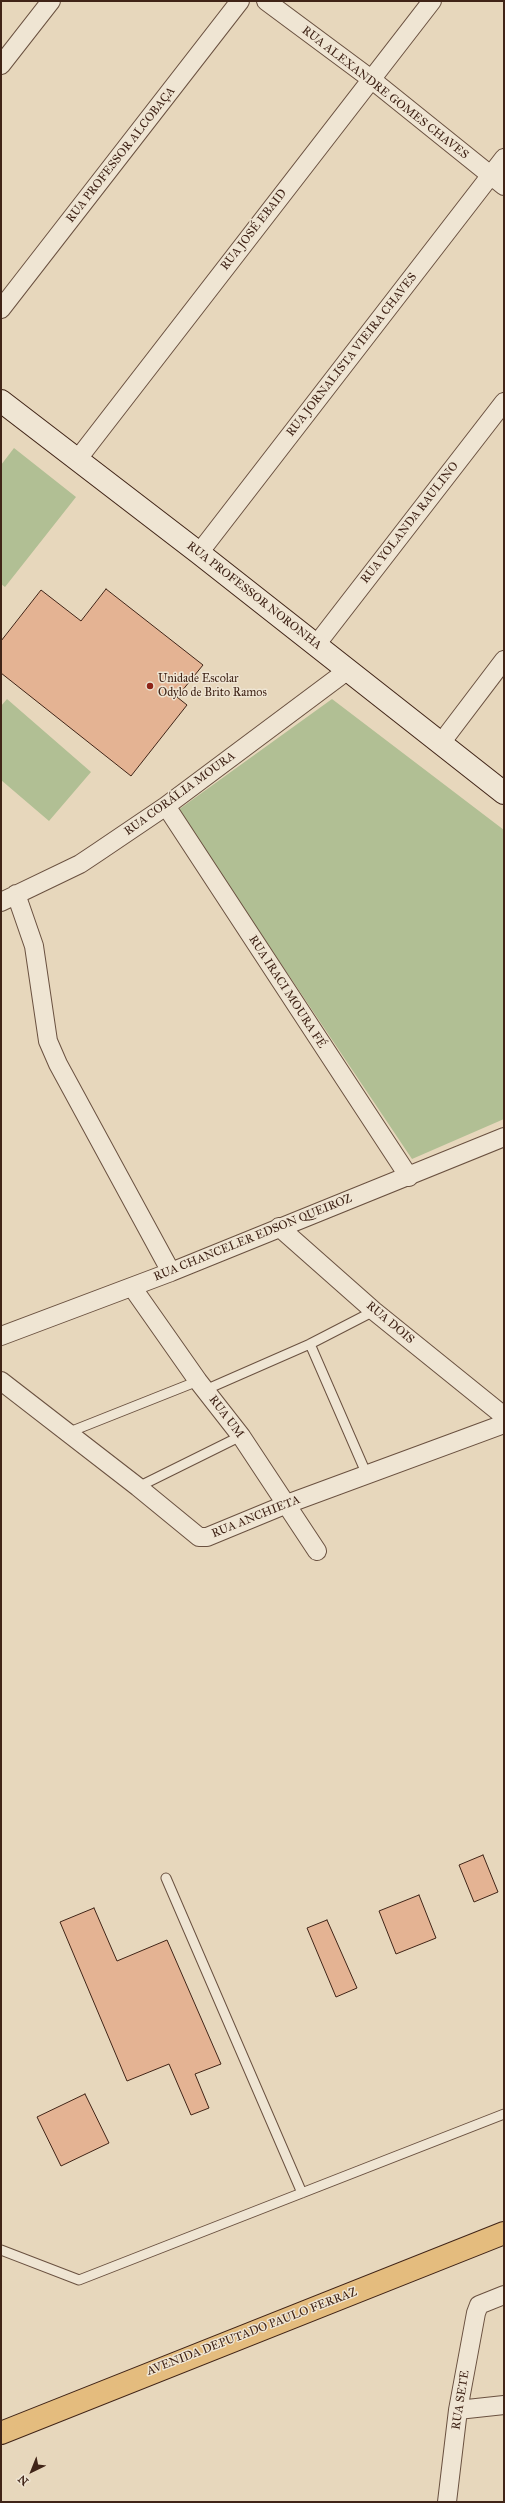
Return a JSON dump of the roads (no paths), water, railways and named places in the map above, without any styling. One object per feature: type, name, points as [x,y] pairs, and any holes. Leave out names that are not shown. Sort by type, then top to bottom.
[{"type":"highway","name":"AVENIDA DEPUTADO PAULO FERRAZ","points":[[1,2433],[504,2233]]},
{"type":"street","points":[[1,65],[51,1]]},
{"type":"street","name":"RUA PROFESSOR ALCOBAÇA","points":[[1,310],[240,1]]},
{"type":"street","name":"RUA ALEXANDRE GOMES CHAVES","points":[[266,1],[371,79],[497,181]]},
{"type":"street","name":"RUA JOSÉ EBAID","points":[[77,460],[432,1]]},
{"type":"street","name":"RUA JORNALISTA VIEIRA CHAVES","points":[[199,553],[497,181],[504,158]]},
{"type":"street","name":"RUA PROFESSOR NORONHA","points":[[1,401],[199,553],[504,793]]},
{"type":"street","name":"RUA YOLANDA RAULINO","points":[[316,645],[504,402]]},
{"type":"street","points":[[441,743],[504,660]]},
{"type":"street","name":"RUA CORÁLIA MOURA","points":[[9,898],[80,864],[166,806],[348,670]]},
{"type":"street","name":"RUA IRACI MOURA FÉ","points":[[166,806],[409,1178]]},
{"type":"street","points":[[9,898],[34,946],[38,969],[41,1005],[48,1040],[55,1058],[64,1078],[171,1272]]},
{"type":"street","name":"RUA CHANCELER EDSON QUEIROZ","points":[[1,1336],[171,1272],[279,1227],[409,1178],[504,1137]]},
{"type":"street","name":"RUA DOIS","points":[[279,1227],[374,1311],[504,1416]]},
{"type":"street","name":"RUA UM","points":[[132,1286],[202,1386],[241,1436],[317,1551]]},
{"type":"street","name":"RUA ANCHIETA","points":[[1,1381],[67,1434],[138,1487],[199,1537],[208,1537],[287,1504],[504,1424]]},
{"type":"street","name":"RUA SETE","points":[[447,2502],[458,2410],[476,2313],[479,2305],[504,2295]]},
{"type":"street","points":[[458,2410],[504,2405]]},
{"type":"lane","points":[[67,1434],[202,1386],[310,1344],[374,1311]]},
{"type":"lane","points":[[310,1344],[368,1475]]},
{"type":"lane","points":[[138,1487],[241,1436]]},
{"type":"lane","points":[[166,1878],[302,2193]]},
{"type":"lane","points":[[1,2250],[79,2280],[504,2114]]},
{"type":"place","name":"Unidade Escolar Odylo de Brito Ramos","points":[[150,686]]}]
